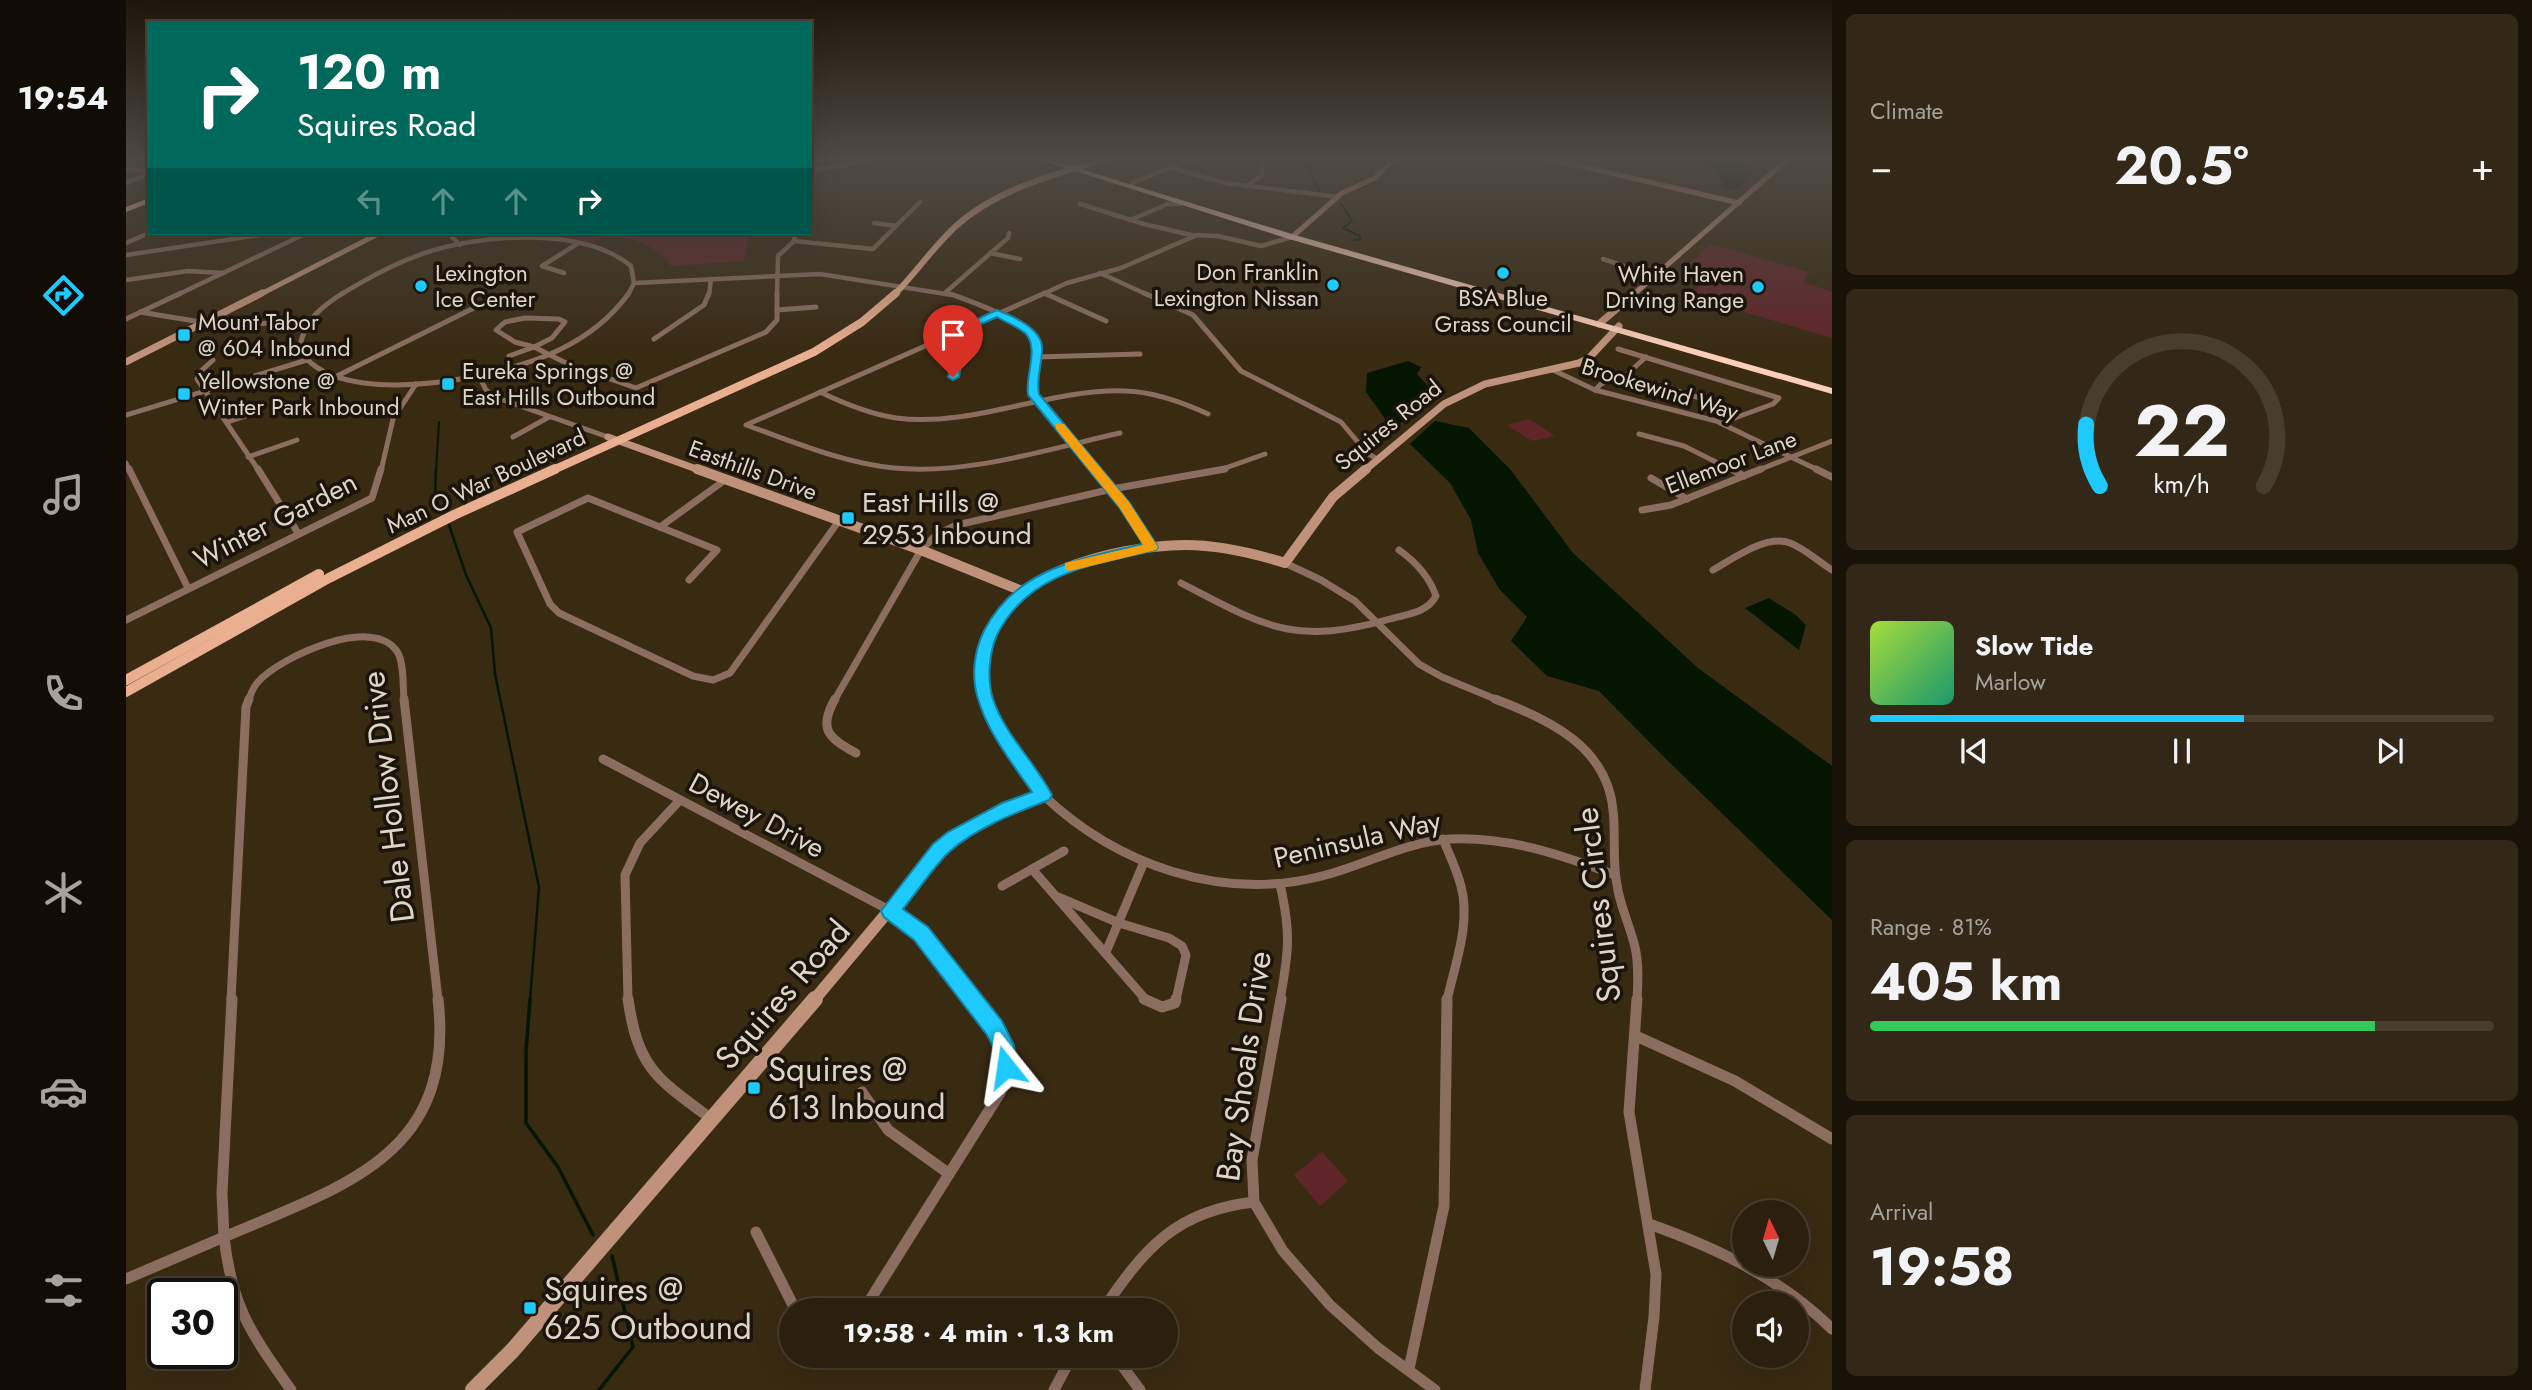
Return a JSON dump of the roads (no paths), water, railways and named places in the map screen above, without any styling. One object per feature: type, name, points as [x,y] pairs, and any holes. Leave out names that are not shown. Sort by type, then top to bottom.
[{"type":"highway","points":[[1248,223],[1832,389]]},
{"type":"highway","points":[[1253,223],[1294,236]]},
{"type":"main road","name":"Man O War Boulevard","points":[[126,680],[364,550],[465,501],[814,352],[872,314],[949,223]]},
{"type":"main road","name":"Man O War Boulevard","points":[[126,692],[353,565],[613,439]]},
{"type":"street","points":[[874,223],[896,226]]},
{"type":"street","points":[[794,241],[873,248],[899,223]]},
{"type":"street","points":[[1142,223],[1195,236]]},
{"type":"street","points":[[1121,433],[944,468],[895,468],[860,462],[747,425],[1044,293],[1075,280],[1121,268],[1195,236],[1261,246],[1294,236],[1309,223]]},
{"type":"street","points":[[1601,323],[1716,223]]},
{"type":"street","points":[[946,292],[1009,233]]},
{"type":"street","points":[[126,243],[147,234]]},
{"type":"street","points":[[126,255],[260,235]]},
{"type":"street","points":[[126,319],[302,235]]},
{"type":"street","points":[[126,362],[376,235]]},
{"type":"street","points":[[450,235],[460,245]]},
{"type":"street","points":[[509,356],[534,347],[552,338],[564,321],[525,318],[505,322],[496,329],[515,341],[534,347],[586,371],[636,388],[760,336],[774,326],[778,256],[794,241],[796,235]]},
{"type":"street","points":[[520,239],[577,244],[609,252],[624,260],[633,270],[634,283],[628,295],[593,329],[550,355],[479,376],[416,384],[371,383],[337,376],[322,371],[307,360],[300,340],[308,322],[333,300],[376,273],[415,256],[460,245],[520,239]]},
{"type":"street","points":[[564,273],[542,266],[577,244]]},
{"type":"street","points":[[990,253],[1020,259]]},
{"type":"street","points":[[1603,259],[1654,276]]},
{"type":"street","points":[[126,280],[188,271],[223,273]]},
{"type":"street","points":[[1100,273],[1192,315],[1241,371],[1341,422],[1367,453],[1377,459]]},
{"type":"street","points":[[634,283],[820,274],[899,283],[946,292],[1023,326],[1033,335],[1038,346],[1031,387],[1039,402],[1112,489],[1152,547]]},
{"type":"street","points":[[654,340],[704,305],[708,300],[711,279]]},
{"type":"street","points":[[1044,293],[1106,321]]},
{"type":"street","points":[[337,376],[500,295]]},
{"type":"street","points":[[777,310],[816,307]]},
{"type":"street","points":[[140,313],[235,326],[308,322]]},
{"type":"street","name":"Squires Road","points":[[1285,563],[1332,497],[1433,412],[1462,393],[1485,384],[1585,361],[1618,328]]},
{"type":"street","points":[[940,339],[952,346],[958,355],[953,377]]},
{"type":"street","points":[[1618,349],[1779,398],[1773,404],[1721,423]]},
{"type":"street","points":[[1037,357],[1140,354]]},
{"type":"street","points":[[1595,390],[1601,384],[1625,375],[1646,357]]},
{"type":"street","points":[[213,360],[197,376],[298,533]]},
{"type":"street","points":[[126,415],[307,360]]},
{"type":"street","name":"Brookewind Way","points":[[1553,370],[1595,390],[1721,423],[1832,477]]},
{"type":"street","points":[[1625,375],[1713,402]]},
{"type":"street","name":"Easthills Drive","points":[[479,376],[486,390],[495,397],[921,551],[1022,591]]},
{"type":"street","name":"Winter Garden","points":[[126,620],[373,496],[393,419],[416,384]]},
{"type":"street","points":[[820,392],[839,402],[876,414],[918,422],[951,420],[1039,402],[1112,391],[1138,390],[1182,402],[1208,414]]},
{"type":"street","points":[[228,422],[260,411]]},
{"type":"street","points":[[513,437],[549,417]]},
{"type":"street","points":[[1639,434],[1684,446],[1744,476]]},
{"type":"street","points":[[248,457],[297,440]]},
{"type":"street","name":"Ellemoor Lane","points":[[1642,510],[1662,508],[1687,499],[1832,441]]},
{"type":"street","points":[[856,753],[829,734],[824,724],[825,718],[921,551],[937,534],[957,525],[1112,489],[1223,470],[1265,454]]},
{"type":"street","points":[[126,463],[188,588]]},
{"type":"street","points":[[1651,478],[1687,499]]},
{"type":"street","points":[[660,527],[725,480]]},
{"type":"street","points":[[689,580],[717,550],[588,498],[517,532],[550,604],[559,613],[693,676],[712,681],[723,679],[730,673],[838,522]]},
{"type":"street","points":[[1713,570],[1767,544],[1783,542],[1790,543],[1832,570]]},
{"type":"street","points":[[1043,795],[991,715],[982,677],[985,644],[992,628],[1022,591],[1073,565],[1152,547],[1188,545],[1222,548],[1285,563],[1340,590],[1378,621]]},
{"type":"street","points":[[1181,583],[1253,619],[1285,630],[1333,632],[1427,607],[1436,596],[1433,587],[1415,562],[1399,550]]},
{"type":"street","name":"Squires Circle","points":[[1378,621],[1420,665],[1447,679],[1533,714],[1573,738],[1591,756],[1610,788],[1614,813],[1615,875],[1636,955],[1636,1036],[1630,1076],[1629,1114],[1656,1275],[1645,1390]]},
{"type":"street","name":"Dale Hollow Drive","points":[[222,1237],[321,1195],[368,1170],[410,1128],[430,1095],[438,1074],[443,1051],[441,1027],[399,654],[397,649],[384,640],[350,638],[307,651],[267,674],[251,694],[246,707],[223,1157],[222,1237],[228,1273],[238,1306],[255,1340],[291,1390]]},
{"type":"street","name":"Dewey Drive","points":[[603,759],[891,911],[921,934],[994,1028],[1006,1055],[1000,1093],[871,1298]]},
{"type":"street","name":"Squires Road","points":[[473,1390],[512,1351],[891,911],[939,850],[954,837],[1009,808],[1043,795]]},
{"type":"street","name":"Peninsula Way","points":[[1043,795],[1091,835],[1143,862],[1195,877],[1280,884],[1322,877],[1407,845],[1443,839],[1494,840],[1541,848],[1615,875]]},
{"type":"street","points":[[680,800],[644,834],[630,859],[625,875],[629,1000],[634,1034],[646,1063],[655,1074],[710,1118]]},
{"type":"street","points":[[1409,1369],[1444,1206],[1446,1005],[1464,928],[1461,884],[1443,839]]},
{"type":"street","points":[[1002,886],[1064,851]]},
{"type":"street","points":[[1106,952],[1143,862]]},
{"type":"street","points":[[1032,869],[1145,1000],[1162,1007],[1175,1003],[1185,950],[1169,938],[1119,923],[1058,897]]},
{"type":"street","name":"Bay Shoals Drive","points":[[1280,884],[1289,925],[1289,951],[1252,1160],[1254,1202],[1283,1251],[1331,1306],[1378,1348],[1435,1390]]},
{"type":"street","points":[[1636,1036],[1735,1081],[1832,1139]]},
{"type":"street","points":[[862,1092],[879,1123],[897,1139],[948,1173]]},
{"type":"street","points":[[1111,1298],[1133,1266],[1182,1222],[1206,1211],[1254,1202]]},
{"type":"street","points":[[1649,1224],[1707,1246],[1749,1269],[1794,1296],[1832,1329]]},
{"type":"street","points":[[756,1232],[789,1298]]},
{"type":"street","points":[[126,1279],[222,1237]]},
{"type":"street","points":[[1054,1390],[1066,1368]]},
{"type":"street","points":[[1124,1368],[1140,1390]]},
{"type":"waterway","points":[[1350,223],[1343,228],[1360,236],[1360,240],[1354,240]]},
{"type":"waterway","points":[[436,471],[439,422]]},
{"type":"waterway","points":[[436,469],[435,495],[438,505]]},
{"type":"waterway","points":[[449,525],[466,575],[491,628],[495,674],[539,887],[530,1000]]},
{"type":"waterway","points":[[530,999],[526,1051],[526,1123],[558,1167],[593,1235]]},
{"type":"waterway","points":[[599,1390],[633,1347],[612,1256]]},
{"type":"place","name":"BSA Blue Grass Council","points":[[1503,273]]},
{"type":"place","name":"Don Franklin Lexington Nissan","points":[[1333,285]]},
{"type":"place","name":"Lexington Ice Center","points":[[421,286]]},
{"type":"place","name":"White Haven Driving Range","points":[[1758,287]]},
{"type":"place","name":"Mount Tabor @ 604 Inbound","points":[[184,335]]},
{"type":"place","name":"Eureka Springs @ East Hills Outbound","points":[[448,384]]},
{"type":"place","name":"Yellowstone @ Winter Park Inbound","points":[[184,394]]},
{"type":"place","name":"East Hills @ 2953 Inbound","points":[[848,518]]},
{"type":"place","name":"Squires @ 613 Inbound","points":[[754,1088]]},
{"type":"place","name":"Squires @ 625 Outbound","points":[[530,1308]]}]
